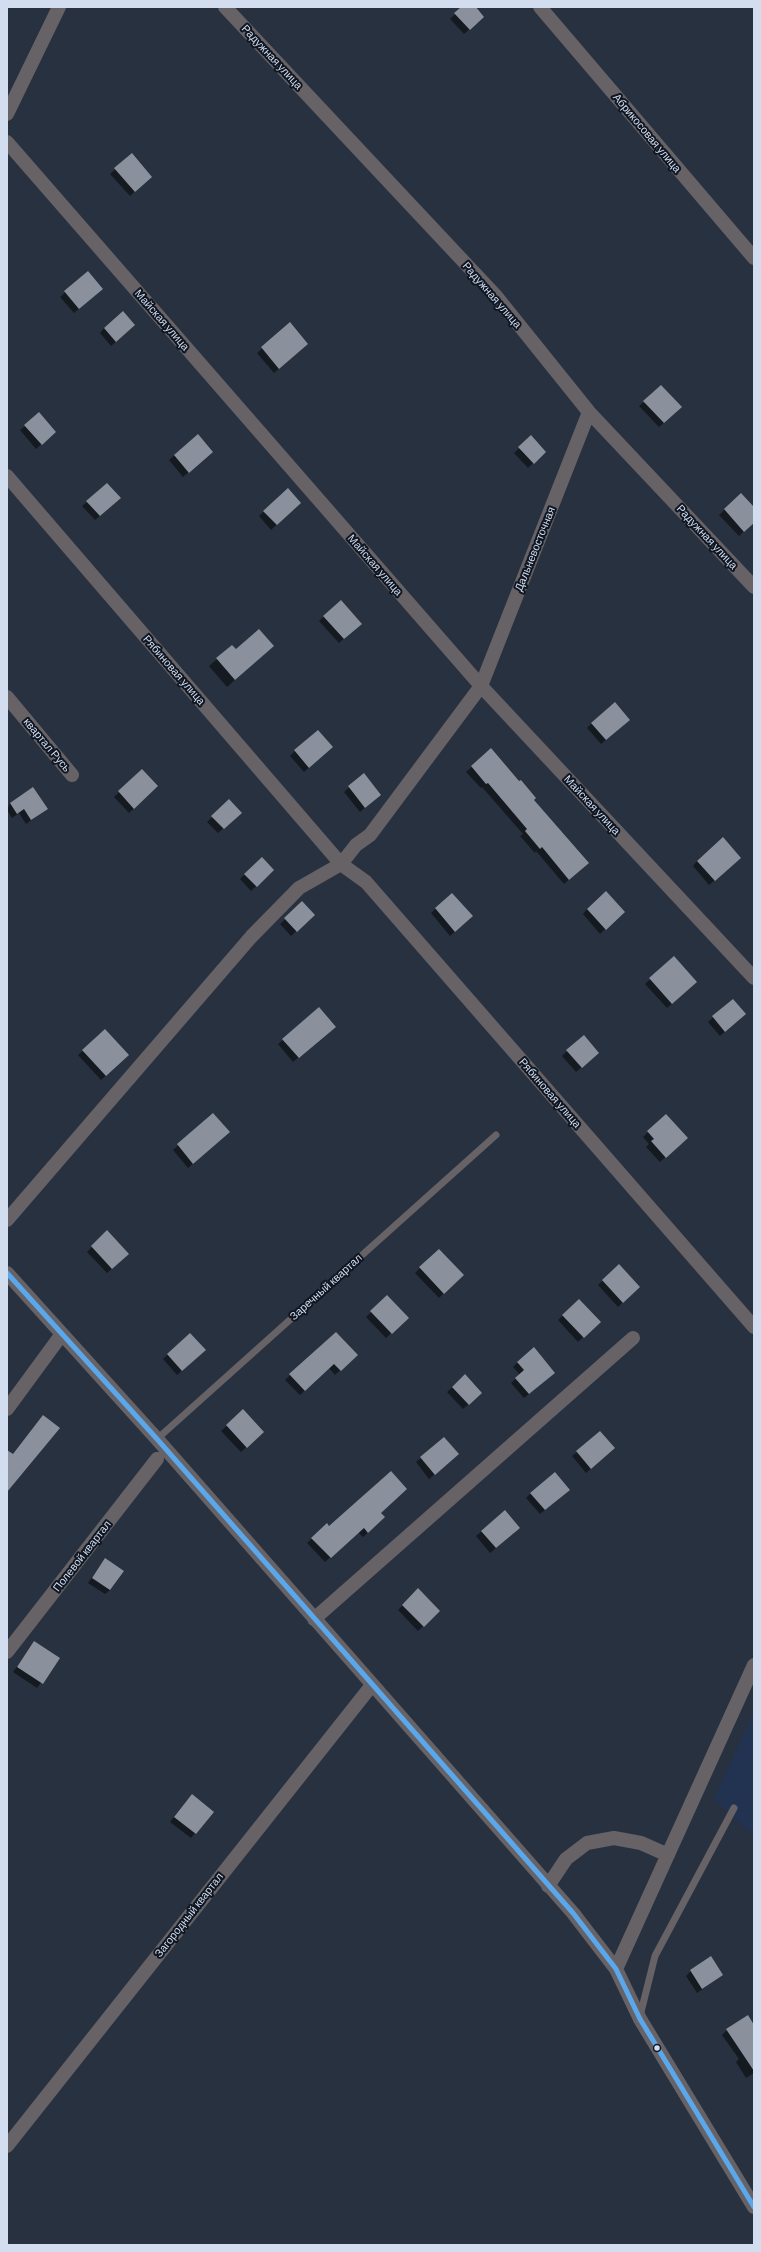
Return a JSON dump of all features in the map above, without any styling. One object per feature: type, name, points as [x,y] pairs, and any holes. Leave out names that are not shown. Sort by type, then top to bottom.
[{"type":"street","points":[[7,114],[60,7]]},
{"type":"street","name":"Радужная улица","points":[[225,7],[495,296],[589,412],[754,587]]},
{"type":"street","name":"Абрикосовая улица","points":[[540,7],[754,258]]},
{"type":"street","name":"Майская улица","points":[[7,142],[481,686],[754,978]]},
{"type":"street","name":"Дальневосточная","points":[[481,686],[589,412]]},
{"type":"street","name":"Рябиновая улица","points":[[7,476],[341,864],[366,882],[754,1327]]},
{"type":"street","points":[[7,1220],[251,937],[298,888],[341,864],[356,845],[370,835],[481,686]]},
{"type":"street","name":"квартал Русь","points":[[7,697],[72,775]]},
{"type":"street","points":[[7,1273],[157,1439],[573,1913],[616,1969],[640,2018],[754,2207]]},
{"type":"street","points":[[7,1409],[62,1334]]},
{"type":"street","points":[[314,1619],[633,1338]]},
{"type":"street","name":"Полевой квартал","points":[[7,1652],[157,1459]]},
{"type":"street","points":[[616,1969],[754,1665]]},
{"type":"street","name":"Загородный квартал","points":[[7,2146],[372,1685]]},
{"type":"street","points":[[548,1886],[566,1859],[587,1843],[614,1838],[641,1843],[668,1855]]},
{"type":"lane","name":"Заречный квартал","points":[[157,1439],[496,1135]]},
{"type":"lane","points":[[640,2018],[654,1956],[734,1808]]},
{"type":"shaded area","points":[[754,1711],[754,1836],[714,1799]]},
{"type":"building","points":[[461,7],[476,7],[484,17],[470,30],[454,13]]},
{"type":"building","points":[[132,153],[152,177],[135,192],[114,168]]},
{"type":"building","points":[[88,271],[103,289],[79,309],[64,291]]},
{"type":"building","points":[[123,311],[135,325],[116,342],[104,328]]},
{"type":"building","points":[[290,322],[308,344],[279,369],[261,347]]},
{"type":"building","points":[[661,385],[682,407],[664,423],[643,401]]},
{"type":"building","points":[[39,412],[56,432],[42,445],[24,425]]},
{"type":"building","points":[[198,434],[213,452],[189,473],[174,455]]},
{"type":"building","points":[[531,435],[546,452],[534,464],[518,447]]},
{"type":"building","points":[[107,483],[121,498],[100,516],[86,501]]},
{"type":"building","points":[[288,488],[301,503],[277,525],[263,511]]},
{"type":"building","points":[[741,493],[754,507],[754,523],[744,532],[724,509]]},
{"type":"building","points":[[341,600],[362,624],[344,639],[323,616]]},
{"type":"building","points":[[259,629],[274,646],[235,680],[216,658],[232,645],[236,649]]},
{"type":"building","points":[[615,702],[630,720],[606,740],[591,723]]},
{"type":"building","points":[[318,730],[333,747],[309,768],[294,750]]},
{"type":"building","points":[[491,748],[519,781],[521,780],[536,798],[534,800],[589,863],[569,880],[542,847],[540,849],[525,831],[527,829],[488,783],[486,784],[471,766]]},
{"type":"building","points":[[142,769],[158,786],[134,809],[118,791]]},
{"type":"building","points":[[364,773],[381,795],[365,808],[348,786]]},
{"type":"building","points":[[33,787],[48,809],[31,820],[24,809],[17,814],[10,803]]},
{"type":"building","points":[[229,799],[242,813],[224,829],[211,816]]},
{"type":"building","points":[[723,837],[741,858],[715,881],[697,861]]},
{"type":"building","points":[[262,857],[274,870],[257,887],[244,874]]},
{"type":"building","points":[[606,891],[625,912],[606,930],[587,909]]},
{"type":"building","points":[[452,893],[473,916],[455,932],[435,908]]},
{"type":"building","points":[[302,901],[315,915],[297,932],[284,918]]},
{"type":"building","points":[[674,956],[697,982],[672,1004],[649,978]]},
{"type":"building","points":[[733,999],[746,1014],[725,1032],[712,1016]]},
{"type":"building","points":[[319,1007],[336,1027],[299,1058],[282,1039]]},
{"type":"building","points":[[105,1029],[129,1055],[106,1076],[82,1050]]},
{"type":"building","points":[[584,1035],[599,1053],[582,1068],[566,1050]]},
{"type":"building","points":[[213,1113],[230,1132],[193,1164],[177,1144]]},
{"type":"building","points":[[666,1114],[688,1138],[666,1158],[651,1141],[654,1139],[647,1131]]},
{"type":"building","points":[[107,1230],[129,1254],[112,1269],[91,1246]]},
{"type":"building","points":[[439,1249],[464,1275],[444,1294],[419,1267]]},
{"type":"building","points":[[619,1264],[640,1287],[623,1303],[602,1280]]},
{"type":"building","points":[[387,1295],[409,1318],[392,1334],[370,1311]]},
{"type":"building","points":[[579,1299],[601,1322],[584,1338],[562,1315]]},
{"type":"building","points":[[336,1332],[358,1355],[341,1371],[334,1364],[305,1391],[289,1374]]},
{"type":"building","points":[[190,1333],[206,1350],[182,1371],[167,1354]]},
{"type":"building","points":[[534,1347],[555,1373],[529,1394],[515,1378],[524,1370],[517,1362]]},
{"type":"building","points":[[465,1374],[482,1393],[469,1405],[452,1387]]},
{"type":"building","points":[[243,1409],[264,1432],[247,1448],[226,1425]]},
{"type":"building","points":[[43,1415],[60,1428],[7,1492],[7,1450],[13,1454]]},
{"type":"building","points":[[600,1431],[615,1448],[591,1469],[576,1451]]},
{"type":"building","points":[[444,1437],[459,1454],[435,1475],[420,1457]]},
{"type":"building","points":[[391,1471],[407,1489],[381,1513],[385,1517],[368,1533],[364,1528],[331,1558],[311,1538],[327,1523],[329,1526]]},
{"type":"building","points":[[555,1472],[570,1490],[545,1510],[530,1493]]},
{"type":"building","points":[[505,1510],[520,1528],[496,1548],[481,1531]]},
{"type":"building","points":[[105,1558],[124,1571],[110,1590],[92,1578]]},
{"type":"building","points":[[418,1588],[440,1611],[424,1627],[402,1605]]},
{"type":"building","points":[[34,1641],[60,1658],[43,1684],[17,1667]]},
{"type":"building","points":[[192,1794],[214,1812],[196,1834],[174,1817]]},
{"type":"building","points":[[711,1956],[723,1975],[702,1989],[690,1970]]},
{"type":"building","points":[[748,2015],[754,2025],[754,2071],[726,2029]]},
{"type":"transit line","points":[[7,1273],[157,1439],[573,1913],[616,1969],[640,2019],[754,2207]]}]
